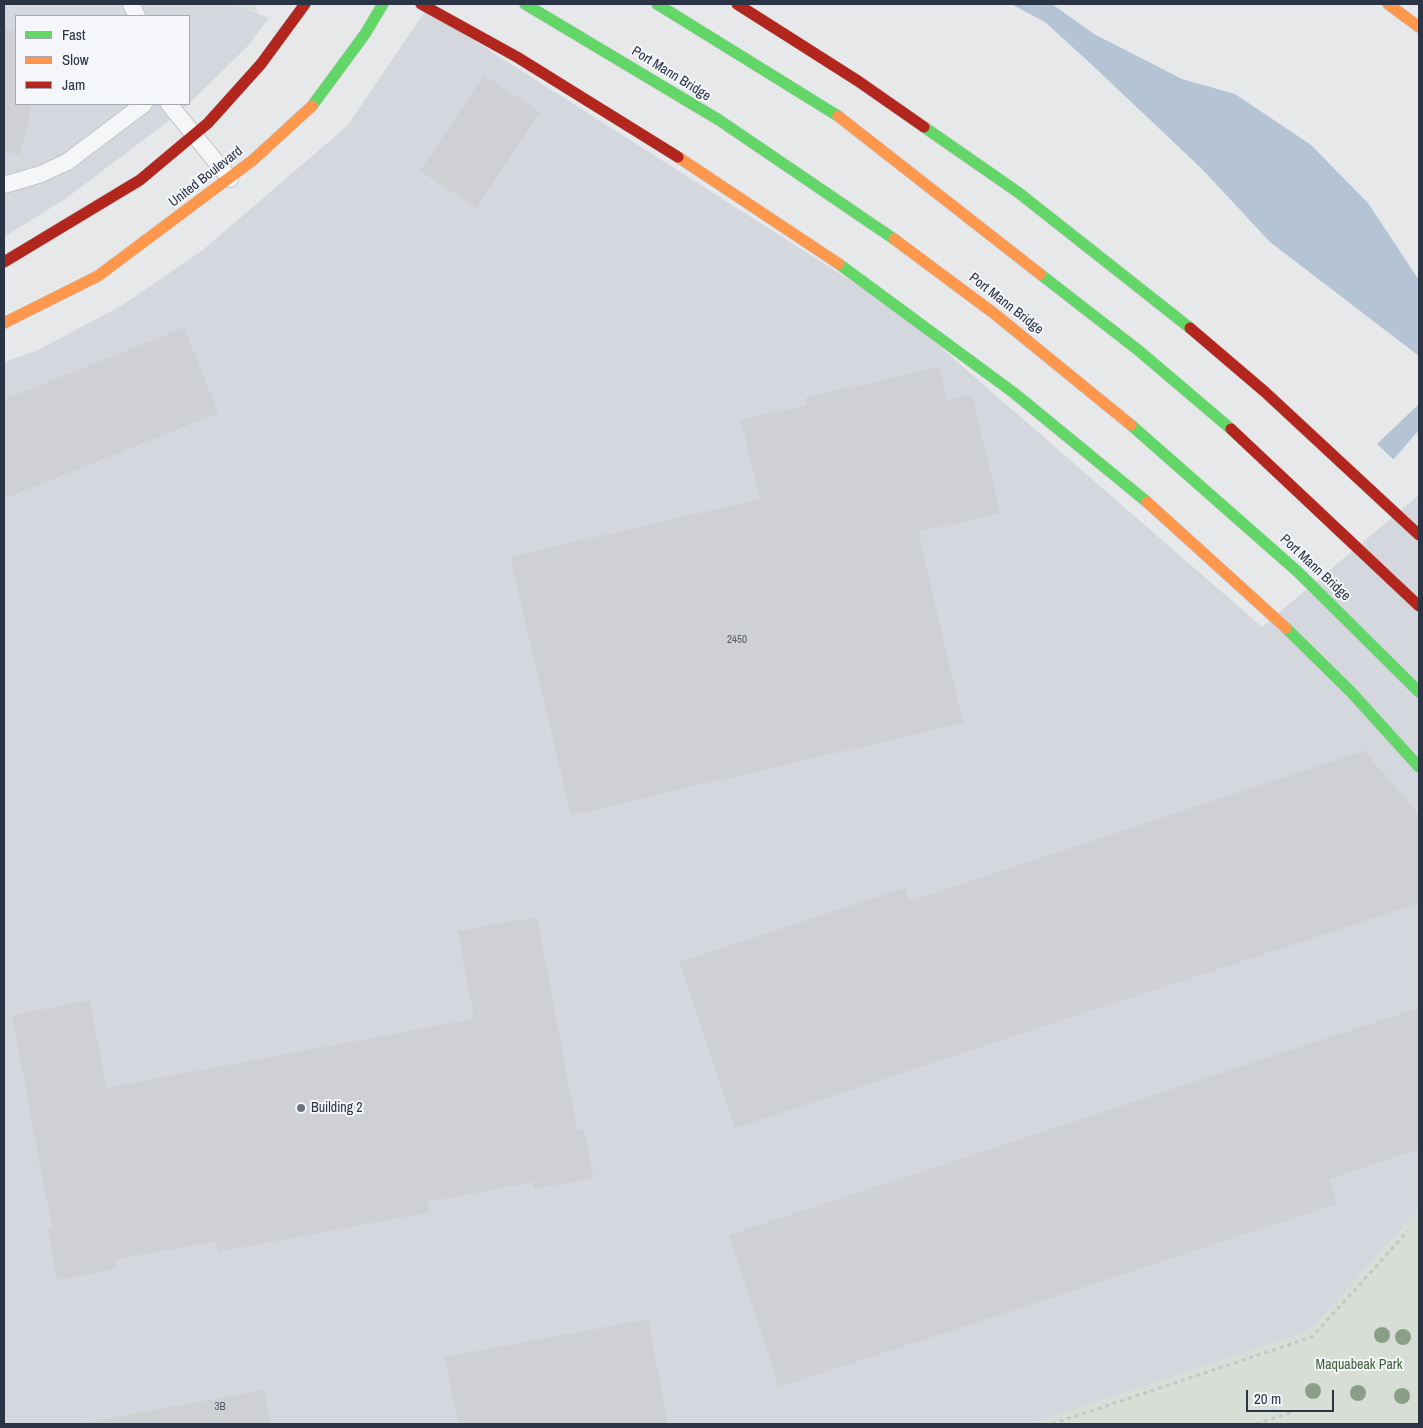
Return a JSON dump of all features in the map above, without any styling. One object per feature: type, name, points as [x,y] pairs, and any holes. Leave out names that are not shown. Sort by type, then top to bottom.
[{"type":"main road","points":[[4,262],[140,180],[193,136],[208,123],[261,64],[305,4]]},
{"type":"main road","name":"United Boulevard","points":[[4,323],[98,276],[230,179],[315,102],[365,34],[383,4]]},
{"type":"main road","points":[[421,4],[563,84],[752,204],[926,325],[1072,439],[1160,512],[1329,670],[1419,767]]},
{"type":"main road","name":"Port Mann Bridge","points":[[525,4],[588,40],[798,171],[955,283],[1102,399],[1192,475],[1364,633],[1419,692]]},
{"type":"main road","points":[[657,4],[836,115],[1138,350],[1232,430],[1419,606]]},
{"type":"main road","points":[[737,4],[858,81],[1019,193],[1169,310],[1258,386],[1419,535]]},
{"type":"main road","points":[[1388,4],[1419,27]]},
{"type":"lane","points":[[4,185],[41,174],[67,162],[143,105]]},
{"type":"lane","points":[[170,105],[193,136],[230,179]]},
{"type":"path","points":[[1052,1424],[1312,1337],[1408,1231]]},
{"type":"path","points":[[1256,1424],[1290,1413]]},
{"type":"shaded area","points":[[4,4],[234,4],[269,18],[247,47],[190,102],[190,15],[15,15],[15,105],[187,105],[178,114],[65,199],[4,237]]},
{"type":"shaded area","points":[[426,10],[900,312],[1262,627],[1419,495],[1419,1210],[1309,1331],[1031,1424],[4,1424],[4,362],[36,351],[121,306],[203,250],[347,126]]},
{"type":"green space","points":[[234,4],[256,4],[257,12]]},
{"type":"green space","name":"Maquabeak Park","points":[[1419,1210],[1419,1424],[1031,1424],[1309,1331]]},
{"type":"water","points":[[1011,4],[1052,4],[1094,34],[1182,79],[1235,94],[1311,145],[1368,203],[1419,280],[1419,356],[1270,242],[1202,169],[1091,64],[1045,22]]},
{"type":"water","points":[[1419,404],[1419,430],[1393,460],[1376,445]]},
{"type":"pier","points":[[1375,442],[1395,461],[1391,462],[1374,447]]},
{"type":"building","points":[[4,29],[15,32],[15,105],[32,105],[20,155],[4,151]]},
{"type":"building","points":[[484,75],[540,112],[476,208],[420,171]]},
{"type":"building","points":[[184,328],[218,413],[4,499],[4,400]]},
{"type":"building","points":[[939,367],[947,401],[972,395],[1000,513],[918,532],[963,723],[571,815],[510,557],[760,499],[741,420],[807,405],[805,398]]},
{"type":"building","points":[[1364,751],[1419,815],[1419,903],[735,1128],[679,962],[905,888],[910,901]]},
{"type":"building","name":"Building 2","points":[[537,917],[577,1130],[584,1129],[593,1178],[534,1189],[533,1182],[428,1202],[430,1212],[218,1252],[216,1241],[114,1260],[116,1269],[57,1280],[48,1229],[52,1228],[12,1015],[90,1000],[106,1088],[474,1019],[458,931]]},
{"type":"building","points":[[1419,1008],[1419,1149],[1329,1179],[1337,1204],[779,1387],[729,1235]]},
{"type":"building","points":[[648,1319],[668,1424],[458,1424],[445,1357]]},
{"type":"building","points":[[264,1390],[271,1424],[84,1424],[84,1423]]},
{"type":"traffic: fast","points":[[312,106],[365,34],[383,4]]},
{"type":"traffic: fast","points":[[525,4],[719,120],[894,239]]},
{"type":"traffic: fast","points":[[657,4],[838,116]]},
{"type":"traffic: fast","points":[[924,127],[1019,193],[1190,328]]},
{"type":"traffic: fast","points":[[839,264],[1014,393],[1147,502]]},
{"type":"traffic: fast","points":[[1040,274],[1138,350],[1231,429]]},
{"type":"traffic: fast","points":[[1131,425],[1298,572],[1419,692]]},
{"type":"traffic: fast","points":[[1286,628],[1352,693],[1419,767]]},
{"type":"traffic: slow","points":[[1388,4],[1419,27]]},
{"type":"traffic: slow","points":[[4,323],[98,276],[253,160],[312,106]]},
{"type":"traffic: slow","points":[[838,116],[1040,274]]},
{"type":"traffic: slow","points":[[678,157],[839,264]]},
{"type":"traffic: slow","points":[[894,239],[996,315],[1131,425]]},
{"type":"traffic: slow","points":[[1147,502],[1286,628]]},
{"type":"traffic: jam","points":[[4,262],[140,180],[208,123],[261,64],[305,4]]},
{"type":"traffic: jam","points":[[421,4],[517,57],[678,157]]},
{"type":"traffic: jam","points":[[737,4],[858,81],[924,127]]},
{"type":"traffic: jam","points":[[1190,328],[1265,392],[1419,535]]},
{"type":"traffic: jam","points":[[1231,429],[1419,606]]},
{"type":"place","name":"Building 2","points":[[301,1108]]}]
